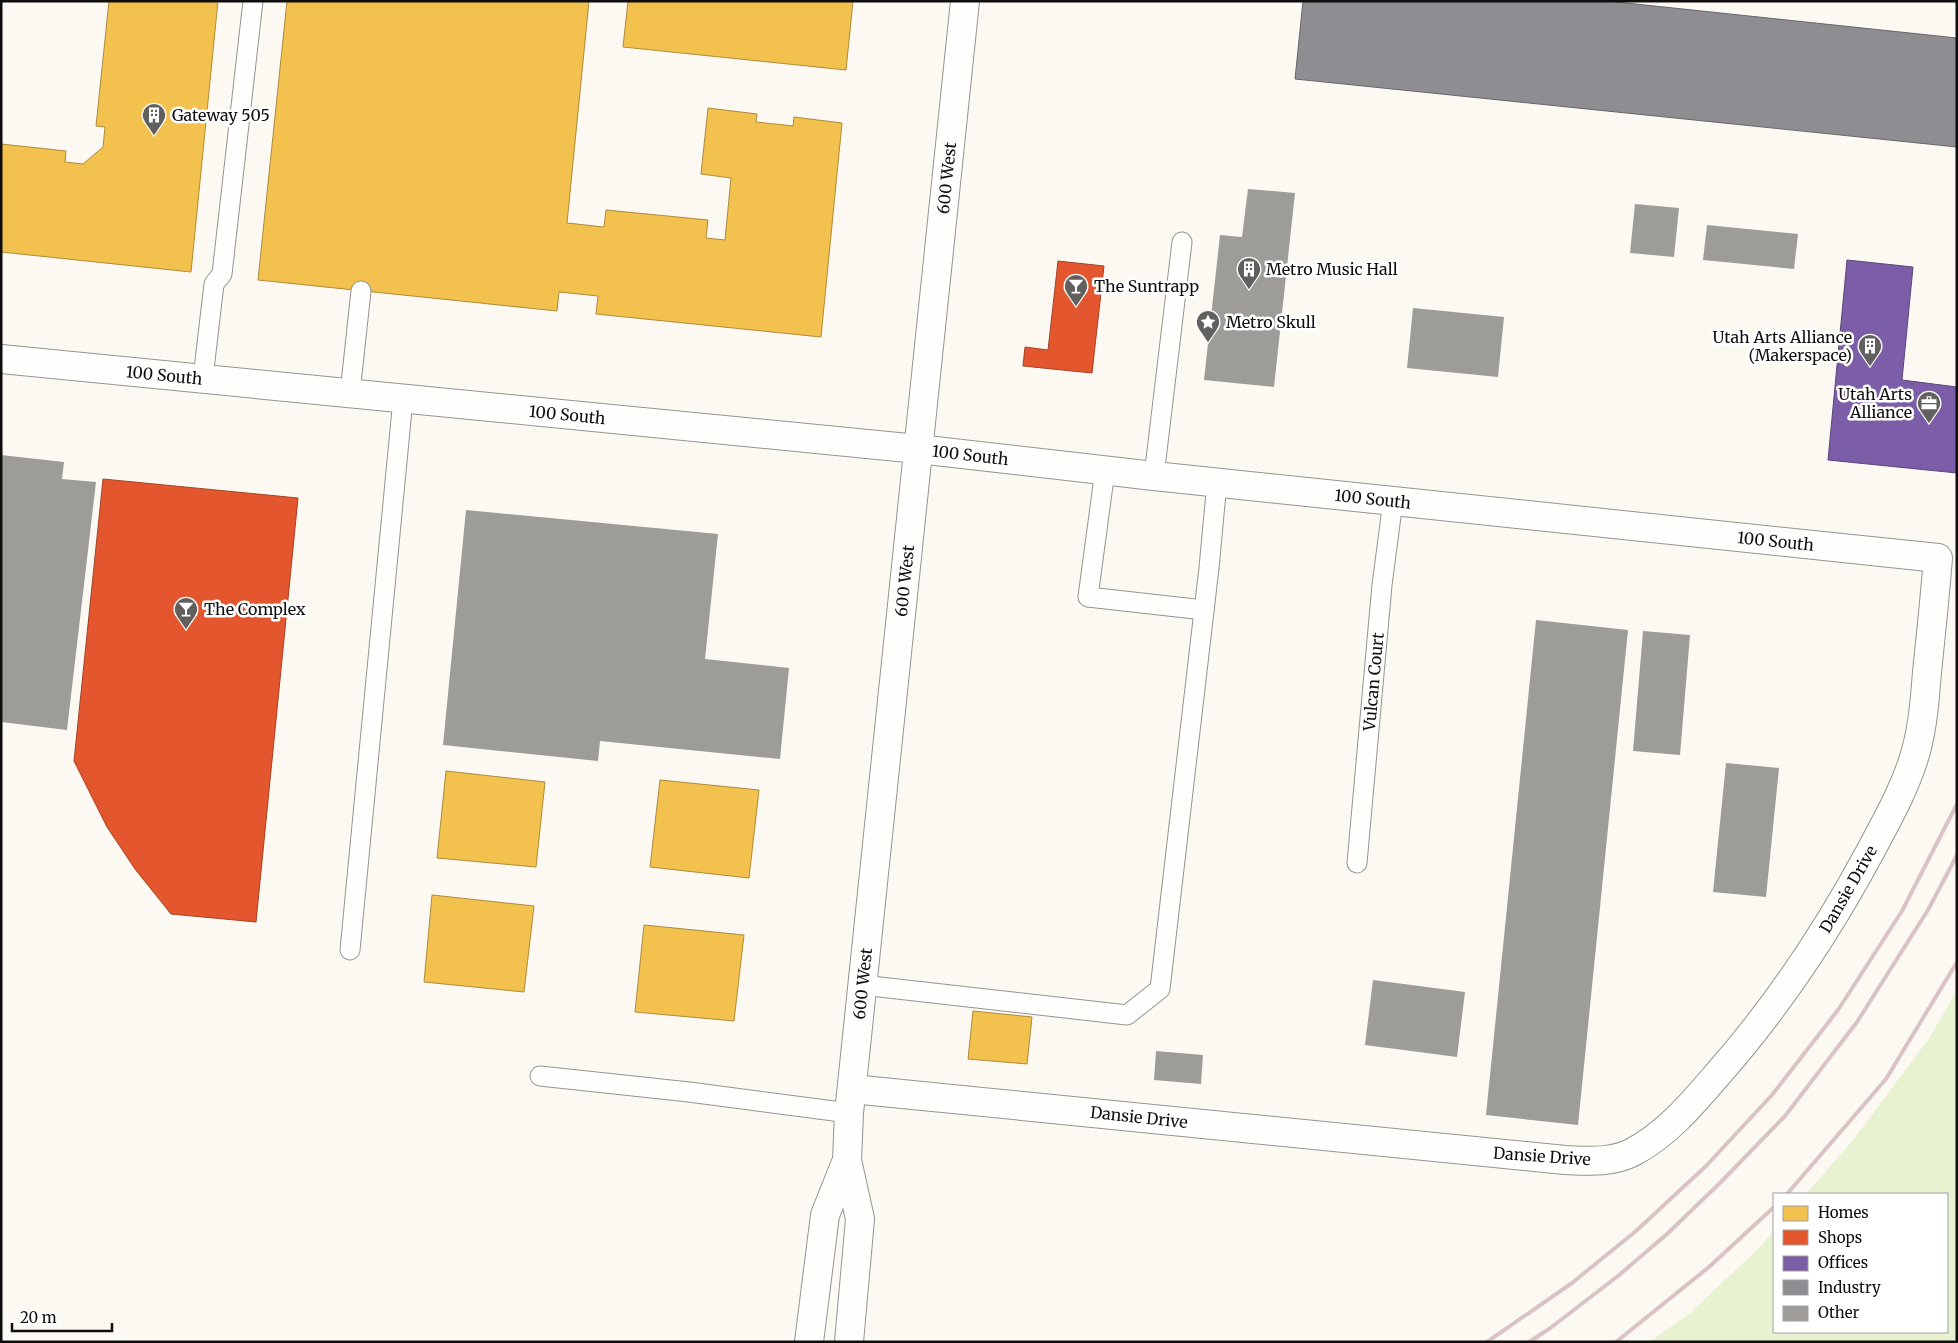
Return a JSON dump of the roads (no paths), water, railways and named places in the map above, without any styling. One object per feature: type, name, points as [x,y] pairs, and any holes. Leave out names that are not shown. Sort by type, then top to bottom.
[{"type":"street","name":"600 West","points":[[849,1342],[860,1219],[847,1160],[851,1101],[965,1]]},
{"type":"street","name":"100 South","points":[[1,359],[918,449],[1154,476],[1938,558]]},
{"type":"street","name":"Dansie Drive","points":[[851,1101],[1565,1160],[1596,1161],[1631,1153],[1661,1134],[1702,1093],[1743,1045],[1786,989],[1843,903],[1895,806],[1916,752],[1922,724],[1938,558]]},
{"type":"street","name":"600 West","points":[[809,1342],[825,1216],[847,1160]]},
{"type":"lane","points":[[203,378],[214,284],[222,274],[253,1]]},
{"type":"lane","points":[[1154,476],[1182,242]]},
{"type":"lane","points":[[350,393],[360,290]]},
{"type":"lane","points":[[350,950],[403,399]]},
{"type":"lane","points":[[1105,470],[1088,597],[1204,610]]},
{"type":"lane","points":[[862,985],[1127,1015],[1160,989],[1217,482]]},
{"type":"lane","name":"Vulcan Court","points":[[1357,863],[1382,585],[1393,501]]},
{"type":"lane","points":[[540,1076],[689,1092],[851,1101]]},
{"type":"railway","points":[[1487,1342],[1572,1283],[1636,1231],[1706,1166],[1772,1095],[1838,1010],[1902,911],[1957,804]]},
{"type":"railway","points":[[1529,1342],[1618,1276],[1667,1234],[1785,1116],[1857,1022],[1928,910],[1957,855]]},
{"type":"railway","points":[[1788,1193],[1886,1079],[1957,962]]},
{"type":"railway","points":[[1616,1342],[1709,1267],[1773,1208]]},
{"type":"place","name":"Gateway 505","points":[[154,136]]},
{"type":"place","name":"Metro Music Hall","points":[[1249,290]]},
{"type":"place","name":"The Suntrapp","points":[[1076,307]]},
{"type":"place","name":"Metro Skull","points":[[1208,343]]},
{"type":"place","name":"Utah Arts Alliance (Makerspace)","points":[[1870,367]]},
{"type":"place","name":"Utah Arts Alliance","points":[[1929,424]]},
{"type":"place","name":"The Complex","points":[[186,630]]}]
